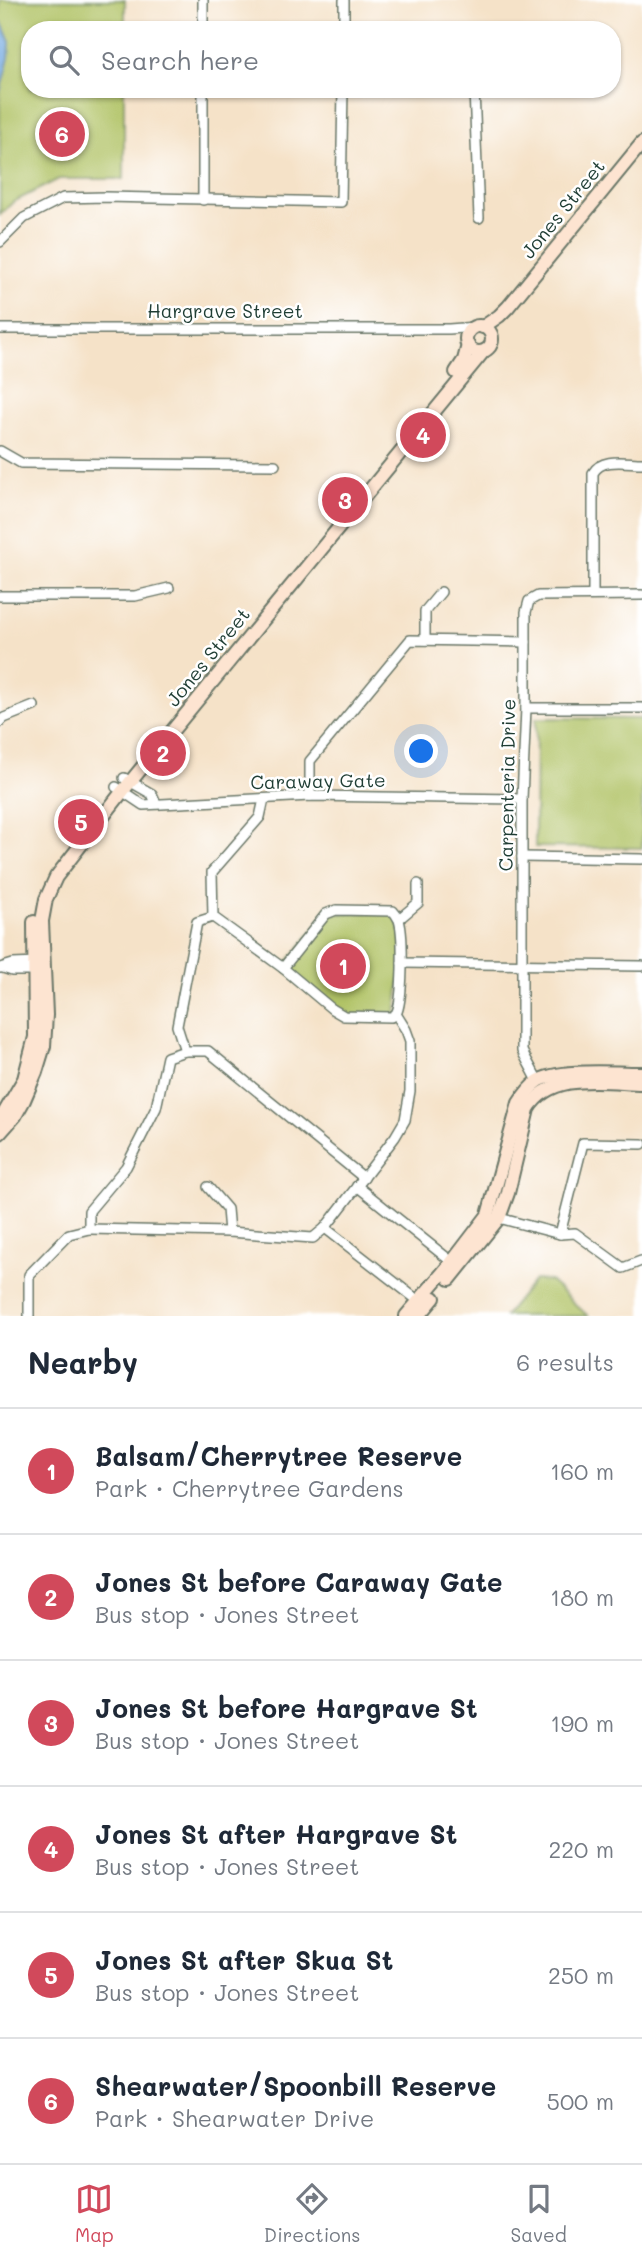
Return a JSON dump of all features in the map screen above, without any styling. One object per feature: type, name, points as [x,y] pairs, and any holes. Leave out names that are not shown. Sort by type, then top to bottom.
[{"type":"street","points":[[203,0],[203,21]]},
{"type":"street","points":[[344,21],[345,0]]},
{"type":"street","points":[[203,98],[203,200]]},
{"type":"street","points":[[0,242],[24,218],[63,198],[341,202],[343,98]]},
{"type":"street","points":[[474,98],[479,218]]},
{"type":"street","name":"Jones Street","points":[[483,330],[508,307],[642,143]]},
{"type":"street","name":"Jones Street","points":[[123,785],[452,376],[464,360],[468,334],[483,330],[522,304],[642,156]]},
{"type":"street","name":"Hargrave Street","points":[[0,329],[483,330]]},
{"type":"street","points":[[449,329],[474,351],[483,352]]},
{"type":"street","name":"Jones Street","points":[[0,1133],[15,1116],[24,1100],[41,1059],[46,1022],[34,925],[44,885],[60,857],[483,352],[490,347],[483,330]]},
{"type":"street","points":[[0,452],[21,463],[275,464]]},
{"type":"street","points":[[593,595],[593,473],[597,466],[604,463],[642,463]]},
{"type":"street","points":[[0,596],[135,596],[169,588]]},
{"type":"street","points":[[425,640],[425,611],[441,592]]},
{"type":"street","name":"Carpenteria Drive","points":[[538,1081],[522,1051],[522,799],[526,612],[529,601],[538,596],[642,595]]},
{"type":"street","points":[[310,796],[310,761],[410,640],[526,642]]},
{"type":"street","points":[[0,722],[34,706]]},
{"type":"street","points":[[526,708],[642,708]]},
{"type":"street","name":"Caraway Gate","points":[[123,785],[152,794],[156,803],[171,804],[310,796],[522,799]]},
{"type":"street","points":[[213,917],[212,872],[260,817],[264,799]]},
{"type":"street","points":[[522,857],[642,859]]},
{"type":"street","points":[[399,919],[416,905],[418,884]]},
{"type":"street","points":[[213,917],[344,1016],[391,1017],[400,1007],[402,963],[399,919],[393,911],[336,910],[326,914],[283,968]]},
{"type":"street","points":[[185,1051],[177,1026],[197,922],[213,917]]},
{"type":"street","points":[[402,963],[642,966]]},
{"type":"street","points":[[1,968],[12,971],[38,967]]},
{"type":"street","name":"Jones Street","points":[[0,1120],[21,1086],[33,1049],[37,1024],[38,967]]},
{"type":"street","points":[[29,1316],[29,1275],[69,1234],[89,1228],[229,1232],[313,1238],[325,1228],[361,1182],[395,1137],[405,1119],[410,1091],[410,1041],[396,1014]]},
{"type":"street","points":[[89,1228],[89,1211],[126,1167],[156,1108],[167,1057],[185,1051],[208,1051],[453,1262]]},
{"type":"street","points":[[406,1316],[453,1262],[488,1214],[519,1103],[538,1081],[567,1073],[642,1073]]},
{"type":"street","points":[[419,1316],[499,1217],[508,1193],[528,1109],[540,1094],[557,1085],[571,1082],[642,1083]]},
{"type":"street","points":[[560,1234],[583,1143],[642,1144]]},
{"type":"street","points":[[208,1187],[227,1209],[229,1232]]},
{"type":"street","points":[[499,1217],[560,1234],[575,1233],[623,1268],[641,1261]]},
{"type":"street","points":[[325,1228],[420,1302]]},
{"type":"green space","points":[[0,0],[125,0],[125,21],[21,21],[21,98],[124,98],[124,179],[59,179],[13,202],[0,215]]},
{"type":"green space","points":[[536,718],[642,719],[642,848],[535,847]]},
{"type":"green space","points":[[393,911],[398,920],[402,946],[396,1014],[344,1016],[283,968],[326,914]]},
{"type":"green space","points":[[534,1280],[550,1281],[588,1316],[505,1316]]},
{"type":"water","points":[[0,19],[10,42],[9,58],[0,92]]},
{"type":"place","name":"Shearwater/Spoonbill Reserve","points":[[62,134]]},
{"type":"place","name":"Jones St after Hargrave St","points":[[423,435]]},
{"type":"place","name":"Jones St before Hargrave St","points":[[345,500]]},
{"type":"place","name":"Jones St before Caraway Gate","points":[[163,753]]},
{"type":"place","name":"Jones St after Skua St","points":[[81,822]]},
{"type":"place","name":"Balsam/Cherrytree Reserve","points":[[343,966]]}]
